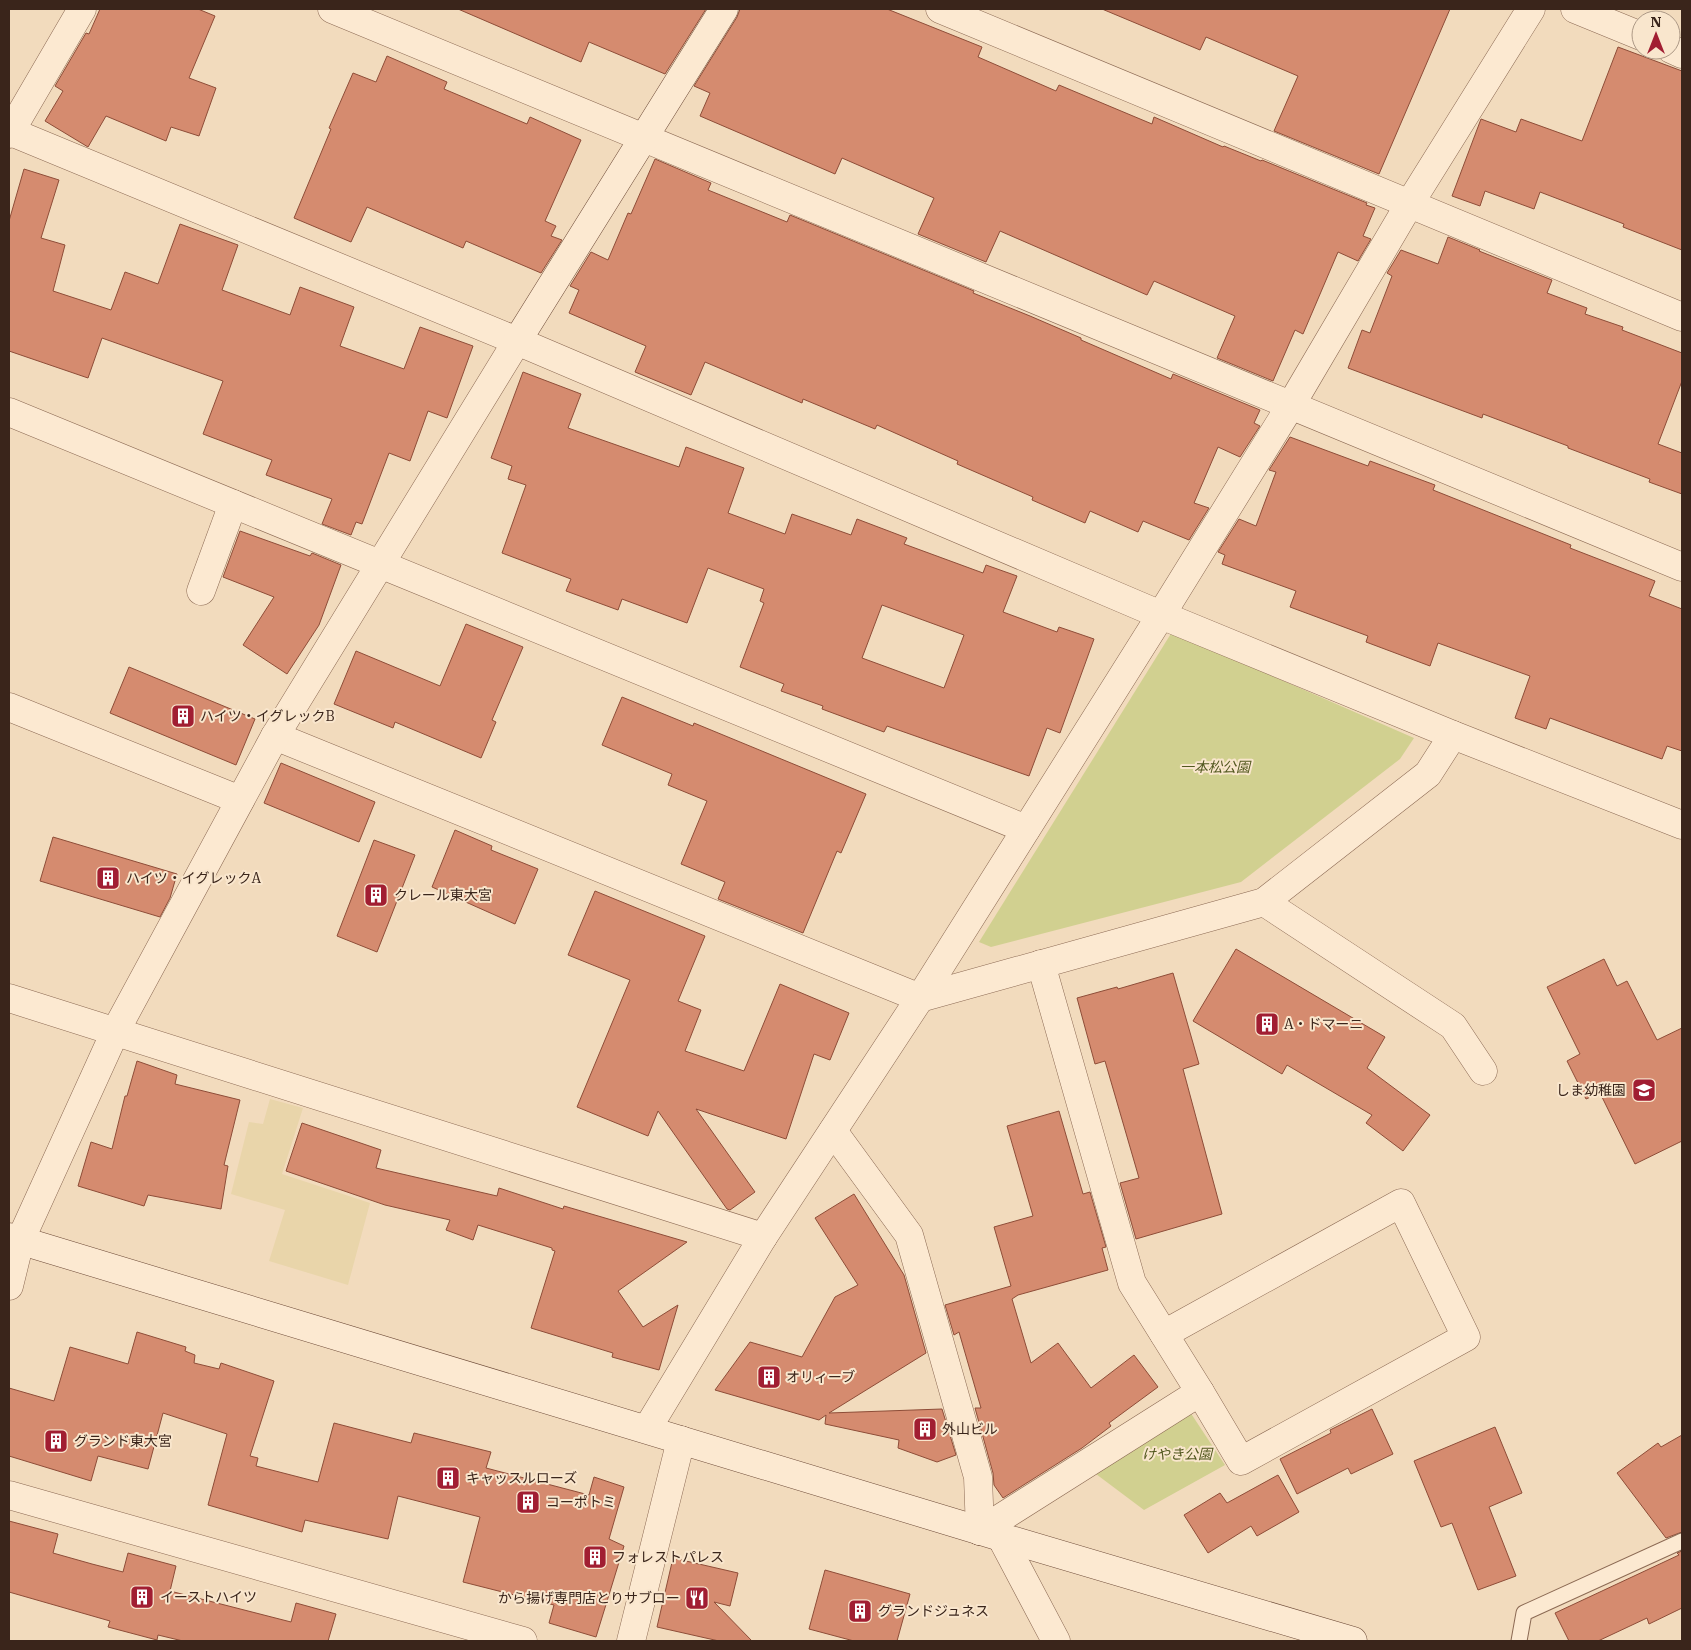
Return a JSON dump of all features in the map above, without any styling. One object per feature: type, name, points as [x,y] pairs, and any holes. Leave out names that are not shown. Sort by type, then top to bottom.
[{"type":"street","points":[[82,9],[9,132],[517,341],[1162,614],[1453,734],[1682,825]]},
{"type":"street","points":[[332,9],[1682,567]]},
{"type":"street","points":[[9,1286],[14,1239],[115,1032],[275,736],[517,341],[724,9]]},
{"type":"street","points":[[940,9],[1682,317]]},
{"type":"street","points":[[647,1429],[763,1237],[920,998],[1162,614],[1290,405],[1410,203],[1531,9]]},
{"type":"street","points":[[1575,9],[1631,32]]},
{"type":"street","points":[[9,412],[1026,829]]},
{"type":"street","points":[[201,590],[233,504]]},
{"type":"street","points":[[9,707],[240,800]]},
{"type":"street","points":[[275,736],[920,998],[1264,902],[1428,774],[1453,734]]},
{"type":"street","points":[[1264,902],[1453,1026],[1483,1071]]},
{"type":"street","points":[[1041,964],[1132,1283],[1200,1392],[1240,1461],[1466,1337],[1401,1203],[1164,1334]]},
{"type":"street","points":[[9,998],[763,1237]]},
{"type":"street","points":[[833,1131],[909,1235],[978,1477],[990,1534],[1056,1641]]},
{"type":"street","points":[[14,1239],[990,1534],[1353,1641]]},
{"type":"street","points":[[990,1534],[1200,1392]]},
{"type":"street","points":[[631,1641],[681,1440]]},
{"type":"street","points":[[9,1495],[523,1641]]},
{"type":"lane","points":[[1519,1641],[1524,1612],[1682,1541]]},
{"type":"shaded area","points":[[270,1099],[303,1108],[282,1174],[370,1203],[348,1285],[269,1261],[285,1210],[231,1194],[249,1122],[263,1124]]},
{"type":"green space","name":"一本松公園","points":[[1172,632],[1414,738],[1400,759],[1241,882],[991,947],[979,942]]},
{"type":"green space","name":"けやき公園","points":[[1188,1409],[1225,1465],[1144,1510],[1088,1468]]},
{"type":"building","points":[[100,9],[198,9],[215,16],[189,78],[216,88],[199,136],[171,127],[166,141],[106,116],[88,147],[45,121],[63,91],[55,86],[86,33],[89,34]]},
{"type":"building","points":[[458,9],[706,9],[665,74],[589,42],[581,62]]},
{"type":"building","points":[[740,9],[887,9],[982,47],[978,57],[1056,91],[1059,85],[1152,124],[1154,117],[1223,147],[1262,160],[1367,203],[1366,205],[1375,208],[1363,236],[1371,239],[1358,261],[1338,252],[1303,334],[1295,330],[1273,381],[1217,358],[1235,316],[1154,281],[1147,295],[1000,231],[986,262],[918,234],[934,198],[842,158],[835,174],[700,116],[710,93],[694,86],[737,17]]},
{"type":"building","points":[[1102,9],[1450,9],[1379,174],[1274,131],[1298,76],[1206,37],[1200,50]]},
{"type":"building","points":[[1618,47],[1631,52],[1631,60],[1653,60],[1682,71],[1682,250],[1623,227],[1624,224],[1540,192],[1534,209],[1485,191],[1480,206],[1452,196],[1481,119],[1516,132],[1521,119],[1582,141]]},
{"type":"building","points":[[387,56],[447,82],[444,89],[527,124],[530,117],[581,140],[545,221],[556,226],[551,236],[562,240],[541,273],[466,241],[463,248],[367,207],[351,242],[294,218],[331,129],[329,128],[353,73],[376,82]]},
{"type":"building","points":[[655,159],[711,183],[708,190],[787,222],[790,215],[974,291],[973,293],[1081,338],[1081,340],[1171,379],[1173,374],[1260,410],[1254,423],[1260,426],[1240,457],[1218,447],[1194,503],[1209,508],[1189,540],[1143,521],[1138,532],[1090,511],[1085,523],[1032,500],[1033,497],[957,464],[958,461],[877,425],[875,429],[803,399],[802,403],[705,362],[691,395],[635,372],[646,346],[569,313],[579,290],[570,286],[591,252],[608,260],[628,213],[631,214]]},
{"type":"building","points":[[24,169],[59,180],[41,238],[65,245],[53,291],[111,310],[125,272],[158,284],[180,224],[238,245],[222,290],[290,315],[300,287],[354,307],[340,346],[404,369],[420,327],[473,346],[447,418],[428,411],[410,461],[389,453],[362,524],[356,522],[351,535],[322,524],[332,499],[266,475],[272,460],[203,434],[223,381],[102,338],[88,378],[9,351],[9,221]]},
{"type":"building","points":[[1448,237],[1552,280],[1547,293],[1587,308],[1585,314],[1623,327],[1622,330],[1682,353],[1682,381],[1658,444],[1682,453],[1682,494],[1649,482],[1650,479],[1568,448],[1568,446],[1483,414],[1482,418],[1348,368],[1362,330],[1370,333],[1392,276],[1387,273],[1401,250],[1438,264]]},
{"type":"building","points":[[523,372],[581,394],[568,428],[679,467],[686,447],[744,468],[728,513],[785,534],[792,514],[851,535],[857,519],[907,538],[904,544],[983,573],[986,565],[1017,576],[1003,612],[1057,632],[1059,627],[1094,639],[1060,733],[1047,728],[1029,776],[887,726],[884,732],[822,709],[823,706],[781,691],[784,684],[740,667],[764,603],[760,601],[764,589],[708,568],[687,623],[622,599],[618,610],[566,591],[571,579],[502,553],[526,485],[508,479],[512,466],[491,458]],"holes":[[[882,605],[964,635],[944,688],[862,658]]]},
{"type":"building","points":[[1290,437],[1368,466],[1370,461],[1435,485],[1433,490],[1571,545],[1570,548],[1655,581],[1649,596],[1682,609],[1682,751],[1667,746],[1662,759],[1550,718],[1546,729],[1515,718],[1530,676],[1438,643],[1430,666],[1366,642],[1368,636],[1290,607],[1296,591],[1222,564],[1225,555],[1218,552],[1239,519],[1256,526],[1276,472],[1269,470]]},
{"type":"building","points":[[240,531],[310,556],[312,553],[341,565],[319,625],[287,674],[243,645],[274,597],[223,577]]},
{"type":"building","points":[[466,624],[523,647],[492,720],[496,722],[481,758],[395,722],[393,728],[334,704],[356,651],[440,686]]},
{"type":"building","name":"ハイツ・イグレックB","points":[[129,667],[255,719],[236,765],[110,713]]},
{"type":"building","points":[[622,697],[693,726],[694,723],[866,794],[841,853],[837,851],[803,933],[718,899],[725,882],[681,864],[707,801],[668,785],[672,774],[602,745]]},
{"type":"building","points":[[281,763],[375,802],[359,842],[264,803]]},
{"type":"building","points":[[455,830],[492,846],[491,850],[538,869],[515,924],[432,887]]},
{"type":"building","name":"ハイツ・イグレックA","points":[[53,837],[177,874],[170,898],[160,917],[40,881]]},
{"type":"building","name":"クレール東大宮","points":[[374,840],[415,855],[377,952],[337,936]]},
{"type":"building","points":[[595,891],[705,936],[678,1001],[701,1010],[685,1051],[744,1071],[780,984],[849,1013],[830,1060],[814,1054],[786,1139],[696,1109],[755,1192],[730,1210],[727,1209],[658,1111],[648,1136],[577,1107],[630,980],[568,955]]},
{"type":"building","points":[[1236,949],[1385,1037],[1367,1068],[1430,1115],[1403,1151],[1366,1123],[1372,1115],[1287,1065],[1282,1074],[1193,1021]]},
{"type":"building","points":[[1604,959],[1617,986],[1627,981],[1657,1040],[1682,1028],[1682,1141],[1635,1164],[1600,1093],[1586,1099],[1567,1061],[1580,1054],[1547,987]]},
{"type":"building","points":[[1173,973],[1199,1064],[1183,1069],[1222,1214],[1136,1239],[1120,1183],[1139,1178],[1105,1061],[1095,1064],[1077,998],[1117,987],[1118,989]]},
{"type":"building","points":[[137,1061],[177,1075],[175,1084],[240,1100],[224,1165],[228,1166],[221,1209],[148,1195],[144,1206],[78,1186],[91,1142],[112,1149],[125,1096],[127,1096]]},
{"type":"building","points":[[1059,1111],[1083,1194],[1090,1192],[1106,1247],[1102,1248],[1108,1270],[1018,1295],[1012,1299],[1031,1363],[1058,1343],[1091,1388],[1134,1355],[1158,1387],[1109,1423],[1111,1426],[1082,1448],[1003,1498],[994,1485],[993,1473],[975,1408],[981,1408],[959,1332],[954,1335],[945,1305],[1011,1286],[994,1227],[1033,1216],[1007,1126]]},
{"type":"building","points":[[302,1123],[381,1150],[376,1168],[497,1196],[499,1188],[563,1209],[564,1206],[687,1242],[618,1291],[643,1327],[678,1305],[659,1370],[612,1357],[613,1353],[531,1328],[555,1251],[552,1248],[478,1225],[473,1240],[446,1230],[450,1220],[385,1205],[286,1171]]},
{"type":"building","points":[[854,1194],[904,1275],[926,1353],[829,1413],[942,1409],[956,1455],[937,1462],[898,1448],[899,1440],[825,1424],[826,1415],[819,1420],[715,1390],[750,1342],[802,1357],[835,1297],[858,1285],[815,1218]]},
{"type":"building","points":[[137,1332],[186,1347],[185,1351],[195,1355],[194,1363],[219,1369],[221,1363],[274,1381],[250,1456],[258,1458],[256,1466],[318,1482],[334,1423],[411,1443],[414,1433],[491,1452],[486,1468],[589,1495],[594,1477],[624,1487],[609,1539],[624,1546],[596,1637],[549,1623],[554,1605],[463,1582],[480,1517],[398,1496],[388,1539],[305,1520],[302,1532],[208,1505],[227,1434],[163,1413],[148,1469],[98,1456],[91,1481],[9,1456],[9,1388],[54,1401],[70,1347],[128,1364]]},
{"type":"building","points":[[1372,1409],[1393,1454],[1351,1474],[1348,1468],[1297,1494],[1280,1459],[1331,1433],[1330,1430]]},
{"type":"building","points":[[1495,1427],[1522,1493],[1489,1507],[1516,1576],[1478,1590],[1452,1523],[1441,1527],[1414,1461]]},
{"type":"building","points":[[1682,1435],[1682,1532],[1666,1538],[1617,1473],[1658,1443],[1661,1447]]},
{"type":"building","points":[[1278,1475],[1299,1512],[1257,1536],[1251,1526],[1208,1553],[1184,1515],[1220,1493],[1227,1503]]},
{"type":"building","points":[[9,1521],[58,1534],[53,1553],[92,1564],[123,1572],[128,1553],[176,1566],[170,1591],[291,1622],[296,1603],[336,1614],[328,1641],[183,1641],[158,1635],[157,1640],[108,1627],[110,1621],[9,1592]]},
{"type":"building","points":[[1682,1551],[1682,1608],[1649,1624],[1647,1618],[1598,1641],[1569,1641],[1555,1613],[1679,1555],[1677,1553]]},
{"type":"building","points":[[673,1558],[738,1573],[730,1606],[714,1602],[752,1641],[719,1641],[657,1627]]},
{"type":"building","name":"グランドジュネス","points":[[825,1570],[910,1594],[897,1641],[854,1641],[809,1629]]},
{"type":"place","name":"ハイツ・イグレックB","points":[[183,716]]},
{"type":"place","name":"ハイツ・イグレックA","points":[[108,878]]},
{"type":"place","name":"クレール東大宮","points":[[376,895]]},
{"type":"place","name":"A・ドマーニ","points":[[1267,1024]]},
{"type":"place","name":"しま幼稚園","points":[[1644,1090]]},
{"type":"place","name":"オリィーブ","points":[[769,1377]]},
{"type":"place","name":"外山ビル","points":[[925,1429]]},
{"type":"place","name":"グランド東大宮","points":[[56,1441]]},
{"type":"place","name":"キャッスルローズ","points":[[448,1478]]},
{"type":"place","name":"コーポトミ","points":[[528,1502]]},
{"type":"place","name":"フォレストパレス","points":[[595,1557]]},
{"type":"place","name":"イーストハイツ","points":[[142,1597]]},
{"type":"place","name":"から揚げ専門店とりサブロー","points":[[697,1598]]},
{"type":"place","name":"グランドジュネス","points":[[860,1611]]}]
